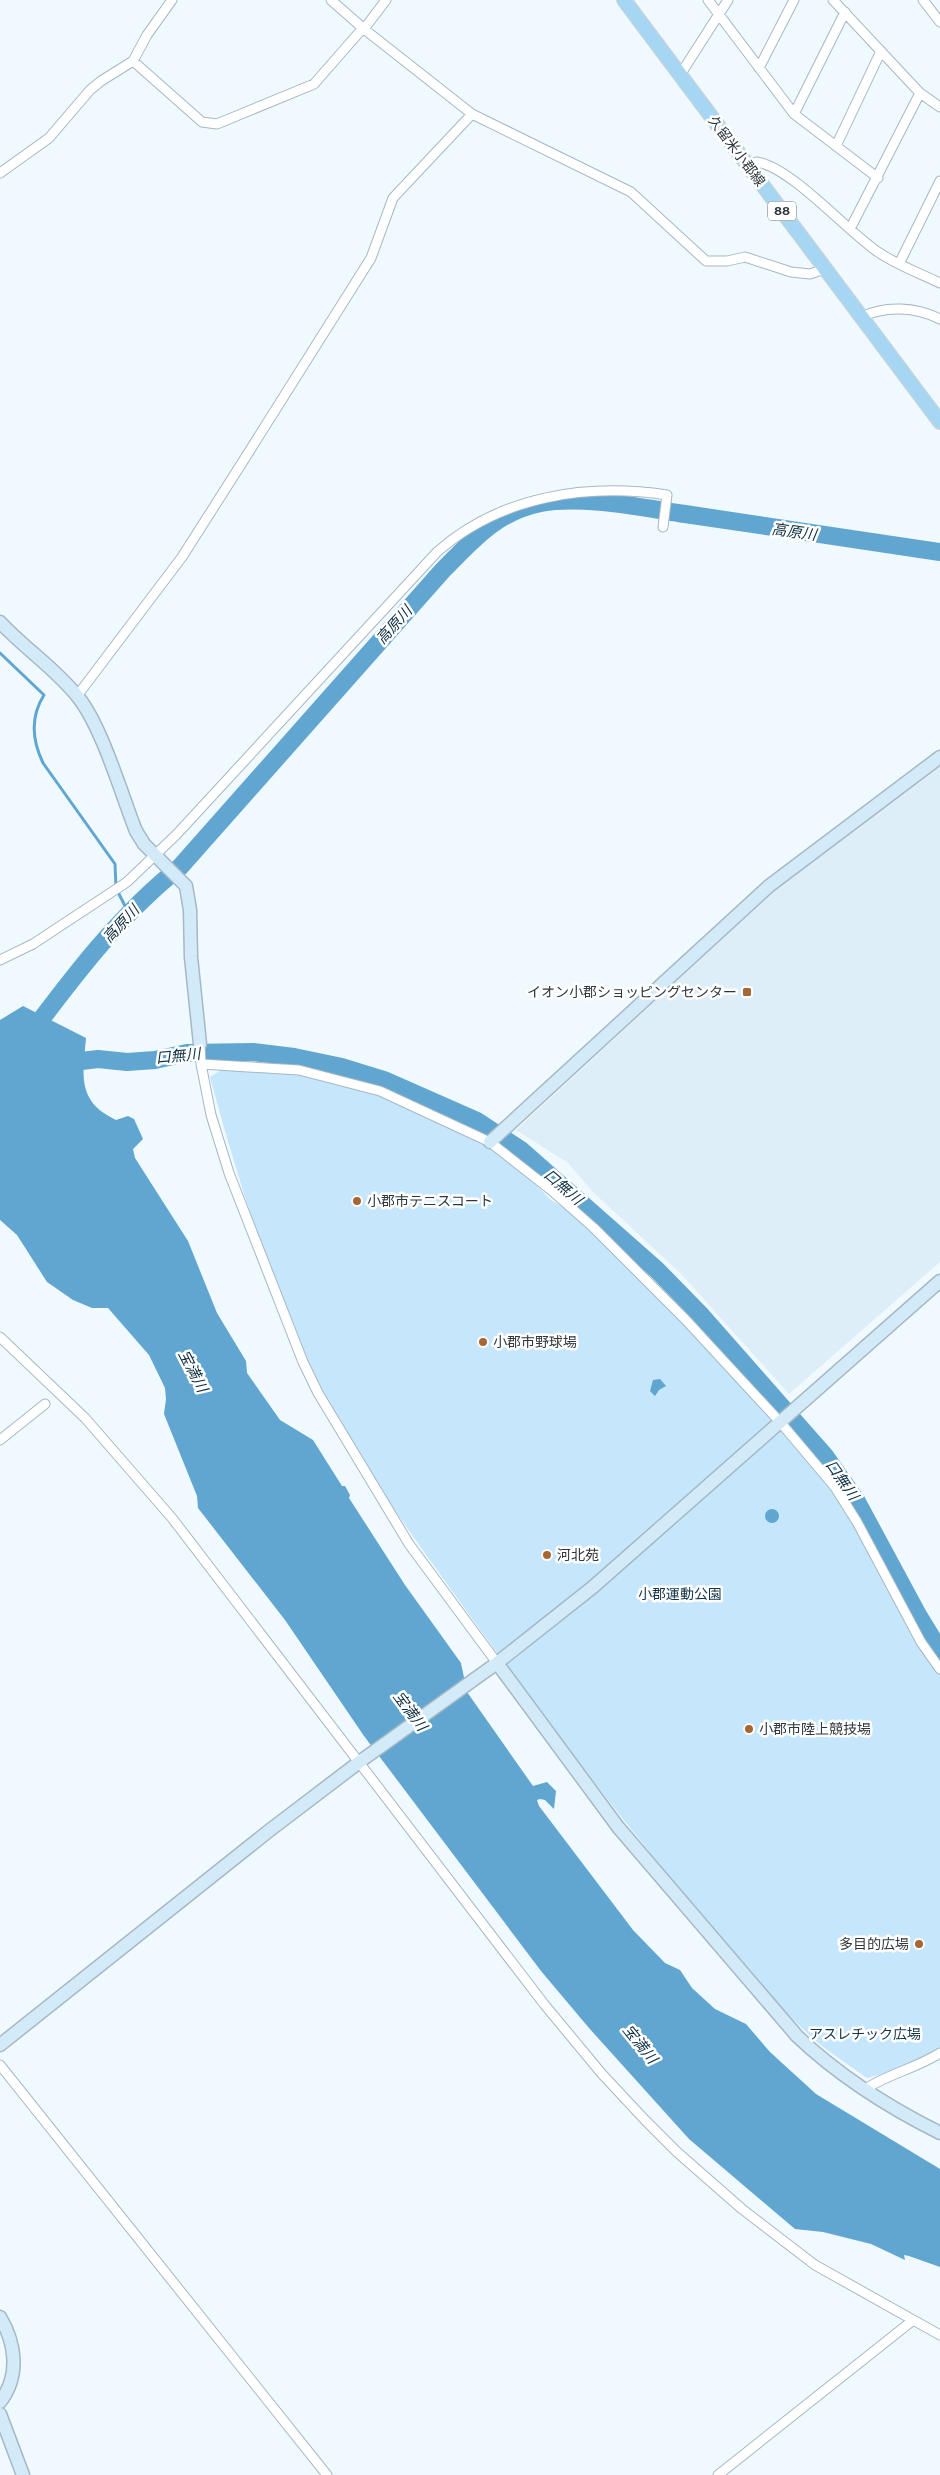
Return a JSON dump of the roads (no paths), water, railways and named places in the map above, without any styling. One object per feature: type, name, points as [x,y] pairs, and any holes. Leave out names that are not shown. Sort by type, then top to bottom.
[{"type":"main road","name":"久留米小郡線","points":[[624,0],[940,422]]},
{"type":"street","points":[[0,173],[49,138],[85,96],[101,81],[133,61],[147,35],[172,0]]},
{"type":"street","points":[[331,0],[363,29],[472,114],[631,192],[706,261],[727,261],[745,257],[791,272],[810,274],[825,269]]},
{"type":"street","points":[[133,61],[202,122],[217,124],[314,84],[386,0]]},
{"type":"street","points":[[708,0],[794,114],[878,178]]},
{"type":"street","points":[[680,74],[728,0]]},
{"type":"street","points":[[759,68],[794,0]]},
{"type":"street","points":[[833,0],[920,93],[940,107]]},
{"type":"street","points":[[923,0],[940,22]]},
{"type":"street","points":[[794,114],[845,12]]},
{"type":"street","points":[[836,146],[881,51]]},
{"type":"street","points":[[850,229],[878,178],[920,93]]},
{"type":"street","points":[[78,696],[182,557],[245,458],[371,258],[393,198],[472,114]]},
{"type":"street","points":[[750,169],[756,162],[767,163],[810,193],[879,253],[940,283]]},
{"type":"street","points":[[899,264],[940,181]]},
{"type":"street","points":[[861,317],[872,311],[908,309],[925,311],[940,319]]},
{"type":"street","points":[[0,960],[33,944],[127,882],[156,857],[430,558],[458,534],[494,515],[531,501],[560,495],[624,489],[667,495],[663,525]]},
{"type":"street","points":[[0,622],[78,696],[100,737],[136,831],[156,857],[186,886],[190,910],[201,1064],[211,1116],[243,1215],[287,1318],[303,1362],[318,1393],[409,1544],[492,1666],[618,1827],[797,2036],[824,2062],[864,2090],[904,2115],[940,2133]]},
{"type":"street","points":[[490,1142],[769,886],[940,757]]},
{"type":"street","points":[[201,1064],[299,1070],[380,1091],[490,1142],[551,1190],[594,1228],[685,1319],[780,1423],[835,1487],[857,1522],[921,1642],[940,1669]]},
{"type":"street","points":[[0,2045],[217,1872],[360,1761],[492,1666],[642,1546],[940,1281]]},
{"type":"street","points":[[0,1337],[85,1418],[172,1518],[360,1761],[544,2004],[602,2074],[645,2120],[727,2196],[815,2265],[940,2335]]},
{"type":"street","points":[[0,1440],[45,1404]]},
{"type":"street","points":[[864,2090],[875,2082],[925,2063],[940,2053]]},
{"type":"street","points":[[0,2065],[327,2475]]},
{"type":"street","points":[[0,2317],[11,2342],[14,2364],[7,2392],[0,2402]]},
{"type":"street","points":[[718,2475],[912,2321]]},
{"type":"street","points":[[0,2414],[23,2475]]},
{"type":"water","name":"宝満川","points":[[23,1006],[86,1038],[84,1075],[88,1095],[103,1113],[116,1120],[128,1116],[134,1119],[143,1139],[133,1149],[135,1158],[188,1241],[217,1313],[246,1361],[247,1373],[280,1420],[313,1440],[342,1486],[345,1486],[350,1495],[349,1498],[405,1585],[461,1663],[467,1692],[533,1786],[547,1782],[556,1791],[554,1809],[545,1800],[540,1799],[537,1800],[539,1806],[633,1930],[665,1963],[680,1970],[692,1988],[715,2009],[746,2024],[770,2052],[816,2094],[940,2169],[940,2267],[904,2255],[905,2260],[871,2244],[823,2232],[795,2229],[689,2139],[589,2028],[541,1971],[364,1736],[285,1620],[198,1508],[197,1496],[164,1414],[165,1388],[149,1355],[108,1308],[92,1308],[73,1300],[47,1282],[17,1235],[0,1220],[0,1020]]},
{"type":"water","points":[[660,1379],[666,1386],[659,1390],[655,1396],[650,1391],[653,1380]]},
{"type":"water","points":[[772,1509],[777,1511],[779,1516],[777,1521],[772,1523],[767,1521],[765,1516],[767,1511]]},
{"type":"waterway","name":"高原川","points":[[0,1074],[62,992],[129,913],[180,867],[443,570],[498,520],[525,507],[541,503],[575,500],[593,501],[940,552]]},
{"type":"waterway","points":[[0,653],[44,695],[36,712],[34,729],[39,754],[43,763],[115,864],[116,888],[129,914]]},
{"type":"waterway","name":"口無川","points":[[61,1068],[73,1062],[98,1059],[127,1062],[155,1060],[187,1053],[253,1052],[294,1057],[342,1067],[384,1080],[477,1121],[521,1150],[657,1270],[700,1314],[825,1456],[856,1500],[918,1615],[940,1651]]},
{"type":"place","name":"イオン小郡ショッピングセンター","points":[[747,992]]},
{"type":"place","name":"小郡市テニスコート","points":[[357,1201]]},
{"type":"place","name":"小郡市野球場","points":[[483,1342]]},
{"type":"place","name":"河北苑","points":[[547,1555]]},
{"type":"place","name":"小郡市陸上競技場","points":[[749,1729]]},
{"type":"place","name":"多目的広場","points":[[919,1944]]},
{"type":"park label","name":"小郡運動公園","points":[[680,1594]]},
{"type":"park label","name":"アスレチック広場","points":[[865,2034]]}]
